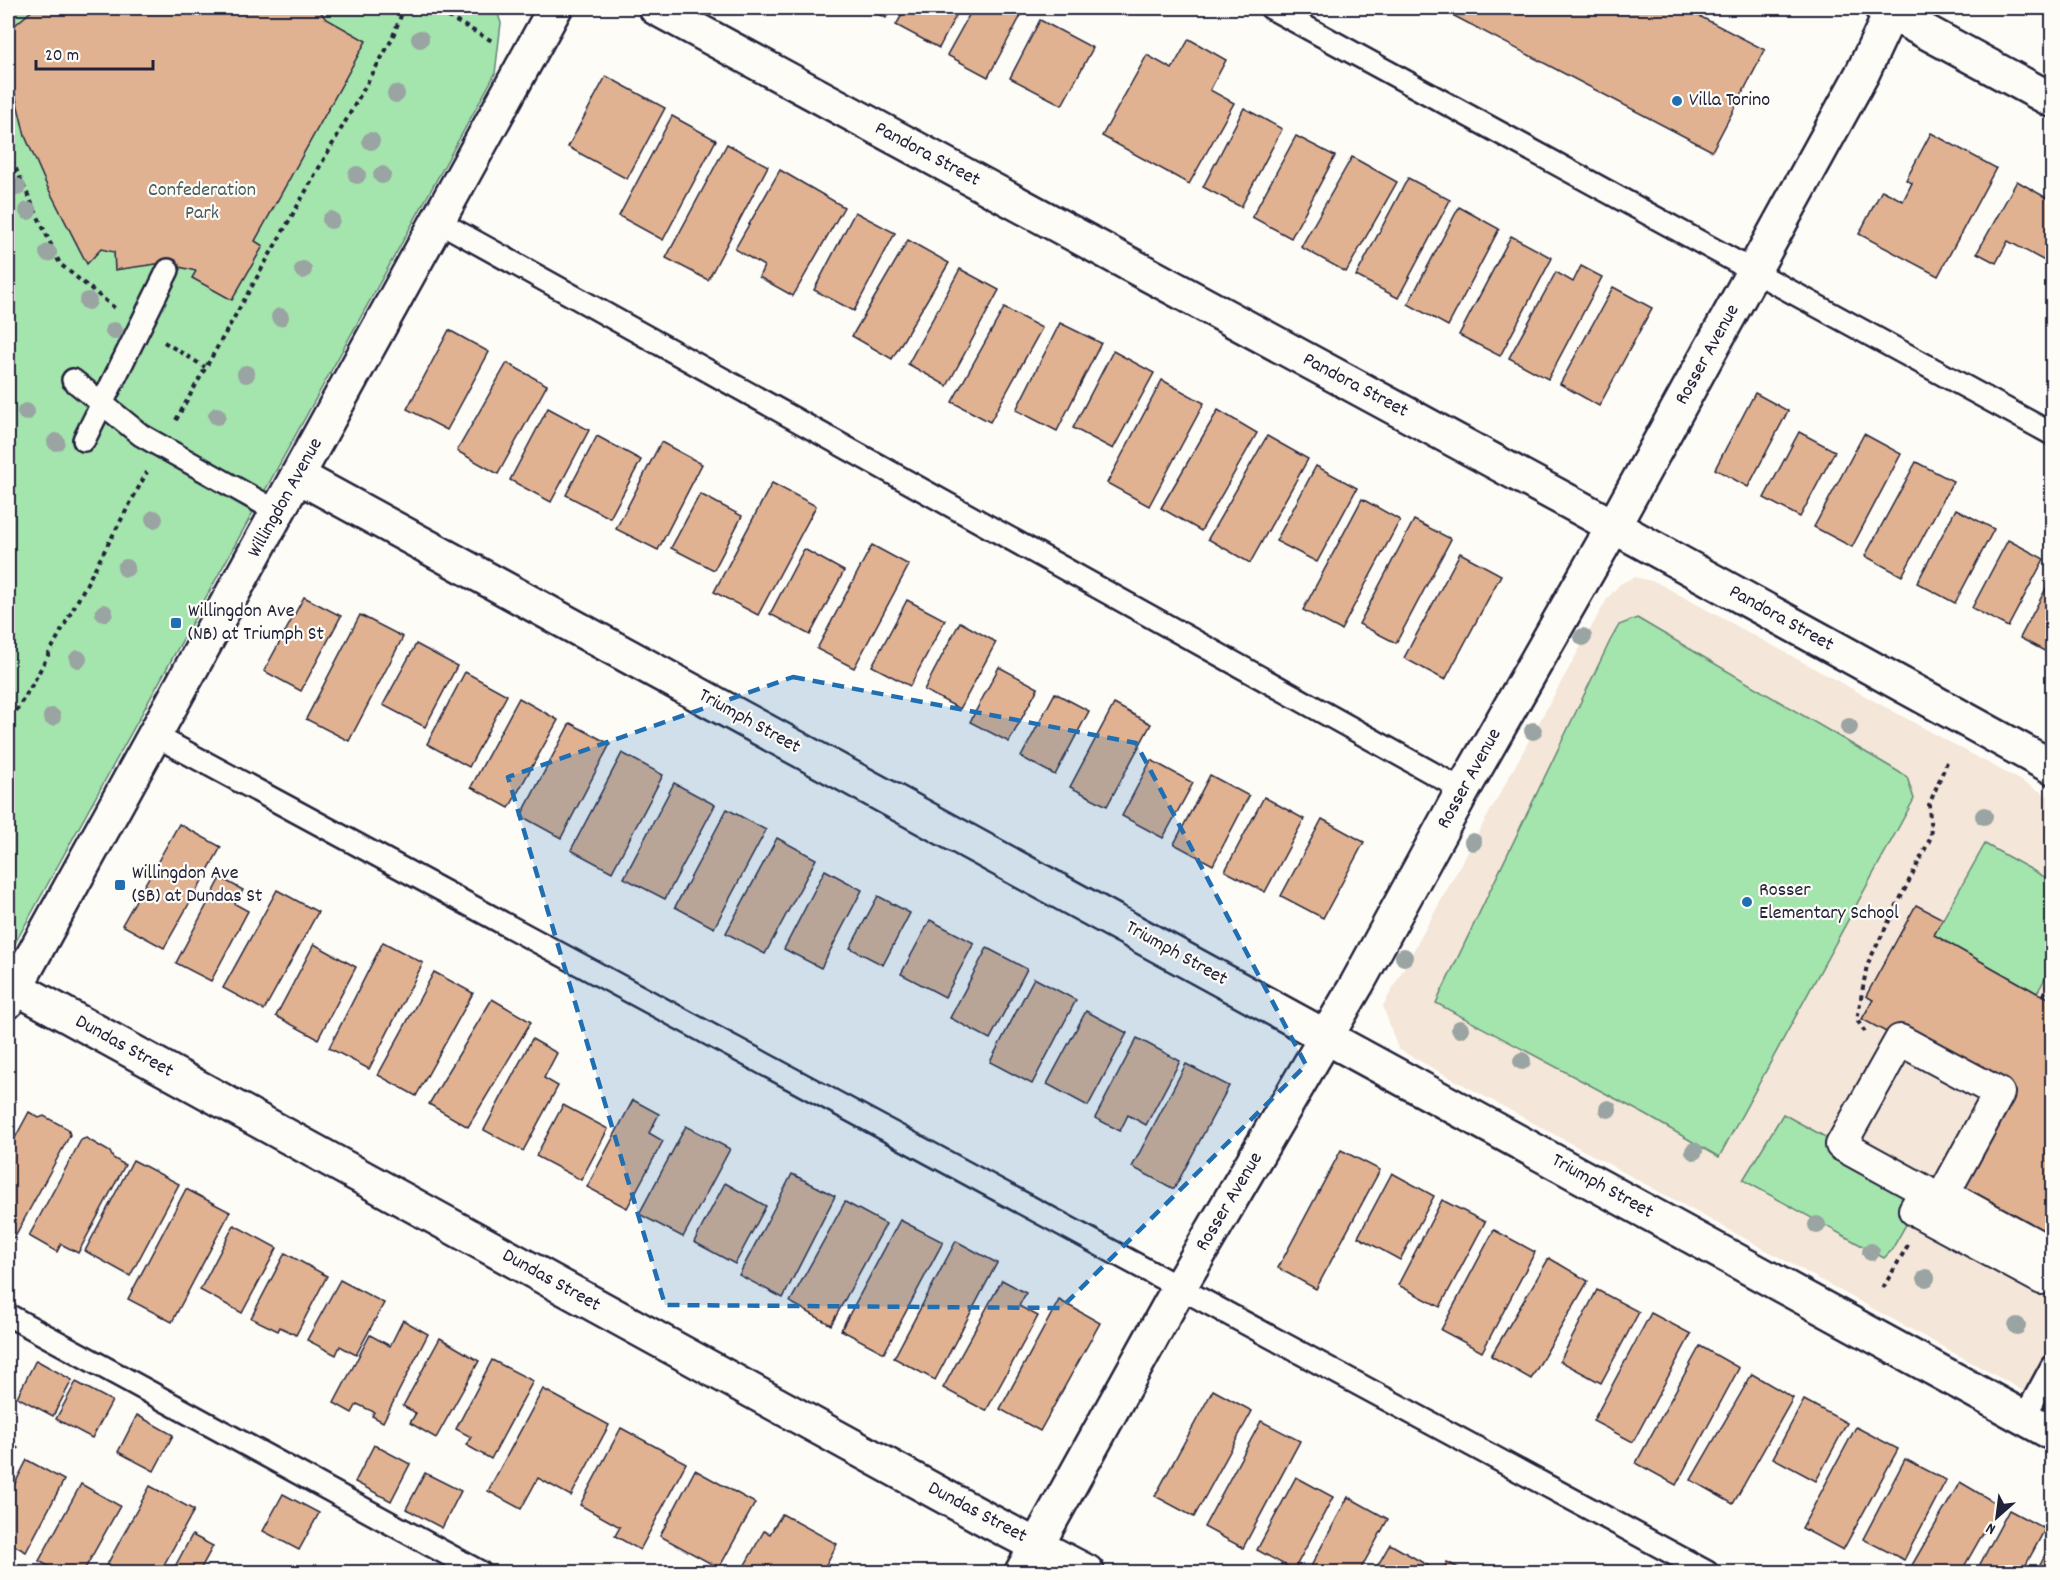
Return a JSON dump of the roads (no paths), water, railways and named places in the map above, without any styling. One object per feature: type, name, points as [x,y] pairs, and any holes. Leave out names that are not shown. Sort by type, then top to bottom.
[{"type":"street","name":"Willingdon Avenue","points":[[11,994],[555,8]]},
{"type":"street","name":"Pandora Street","points":[[656,8],[1613,526],[2052,767]]},
{"type":"street","name":"Rosser Avenue","points":[[1030,1559],[1179,1288],[1327,1037],[1463,789],[1755,271],[1863,72],[1889,9]]},
{"type":"street","points":[[1889,9],[2052,100]]},
{"type":"street","name":"Triumph Street","points":[[298,476],[2052,1433]]},
{"type":"street","name":"Dundas Street","points":[[11,994],[983,1518],[1030,1559],[1087,1572]]},
{"type":"street","points":[[2052,1253],[1944,1194],[1999,1094],[1900,1040],[1841,1145],[1925,1191],[1914,1210],[1925,1216],[2043,1279],[2052,1259]]},
{"type":"lane","points":[[1271,8],[2052,434]]},
{"type":"lane","points":[[438,221],[1463,789]]},
{"type":"lane","points":[[84,440],[168,270]]},
{"type":"lane","points":[[73,380],[141,435],[278,512]]},
{"type":"lane","points":[[153,735],[1707,1572]]},
{"type":"lane","points":[[8,1315],[480,1572]]},
{"type":"lane","points":[[2024,1418],[2052,1366]]},
{"type":"place","name":"Villa Torino","points":[[1677,101]]},
{"type":"place","name":"Willingdon Ave (NB) at Triumph St","points":[[176,623]]},
{"type":"place","name":"Willingdon Ave (SB) at Dundas St","points":[[120,885]]},
{"type":"place","name":"Rosser Elementary School","points":[[1747,902]]},
{"type":"park label","name":"Confederation Park","points":[[202,202]]}]
